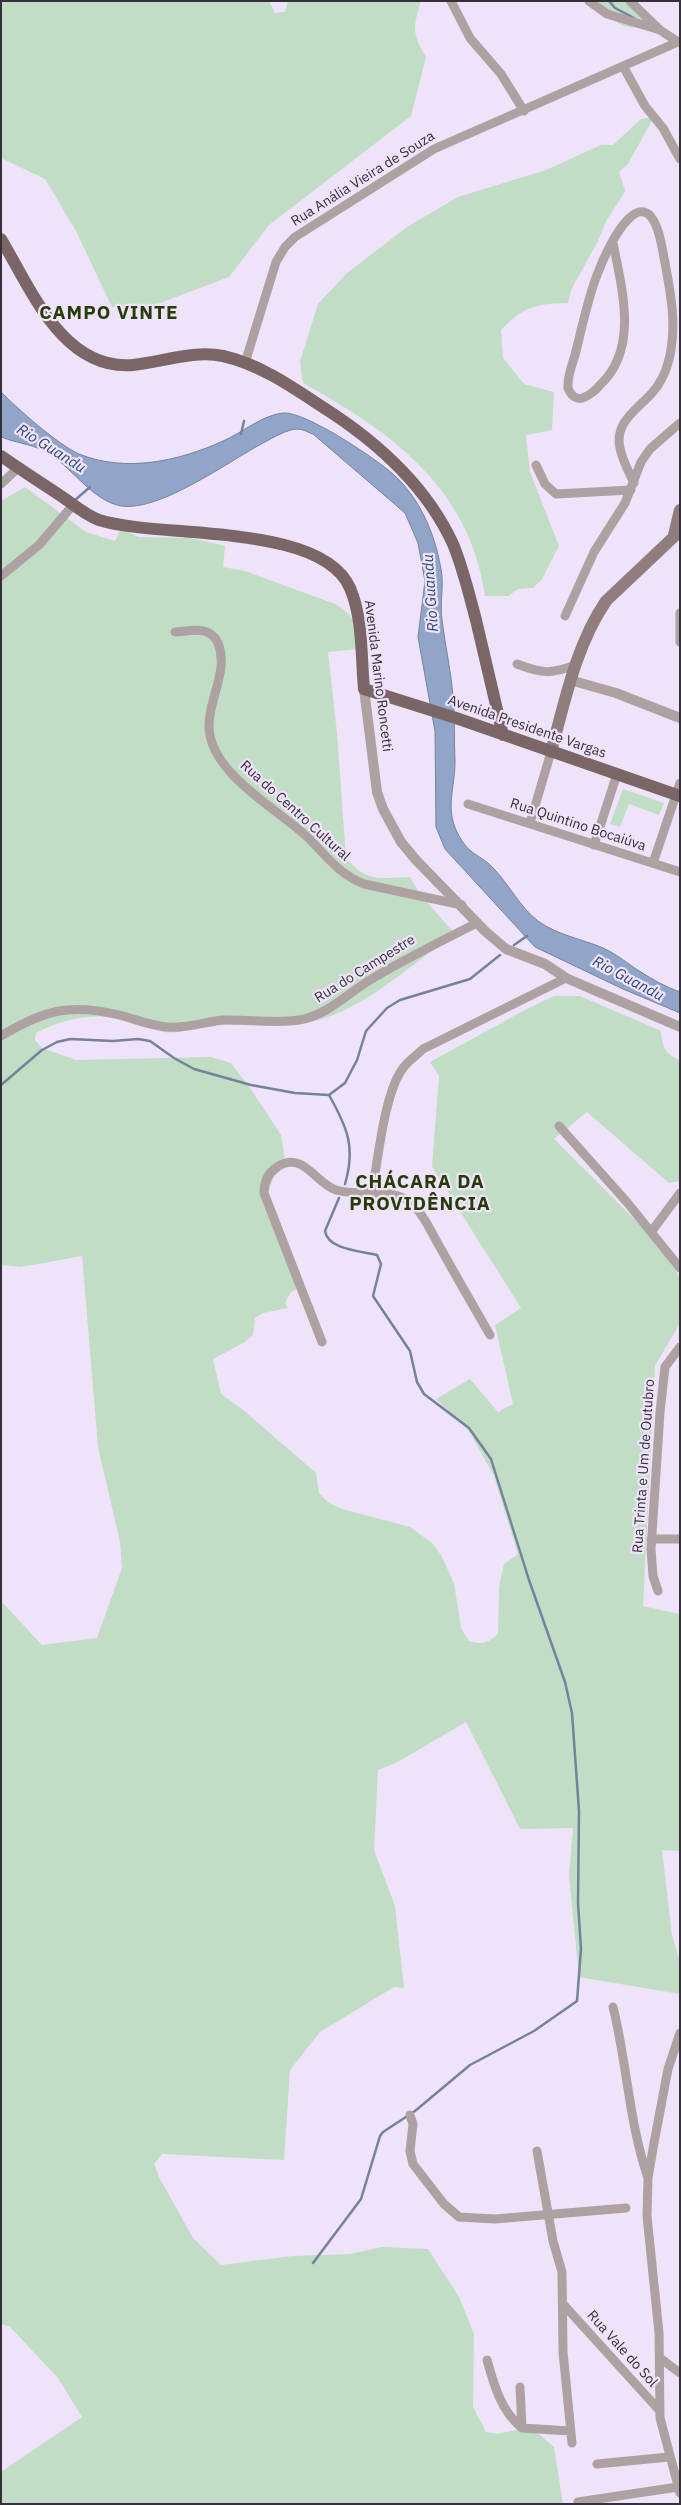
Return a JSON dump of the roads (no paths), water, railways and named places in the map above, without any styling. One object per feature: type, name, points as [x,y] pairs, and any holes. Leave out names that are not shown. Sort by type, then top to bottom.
[{"type":"main road","points":[[1,239],[55,325],[75,347],[93,359],[112,364],[130,365],[207,355],[245,363],[300,392],[346,422],[401,468],[438,517],[452,543],[463,571],[503,735]]},
{"type":"main road","name":"Avenida Marino Roncetti","points":[[1,456],[98,520],[168,530],[209,532],[261,541],[312,554],[334,565],[351,590],[358,618],[364,689]]},
{"type":"main road","points":[[551,752],[570,680],[592,624],[606,601],[677,533],[680,510]]},
{"type":"main road","name":"Avenida Presidente Vargas","points":[[364,689],[456,718],[617,774],[678,791]]},
{"type":"street","points":[[451,1],[470,38],[501,74],[524,111]]},
{"type":"street","points":[[589,1],[607,14],[660,30]]},
{"type":"street","points":[[630,1],[660,30],[679,42]]},
{"type":"street","name":"Rua Anália Vieira de Souza","points":[[245,363],[276,262],[285,247],[295,237],[434,149],[679,42]]},
{"type":"street","points":[[623,66],[645,106],[663,128],[680,159]]},
{"type":"street","points":[[613,243],[624,312],[621,350],[606,379],[590,395],[581,398],[574,397],[567,384],[590,296],[598,273],[620,228],[633,214],[644,212],[653,216],[661,241],[673,315],[672,348],[662,378],[652,393],[626,418],[621,429],[620,448],[632,487]]},
{"type":"street","points":[[565,616],[591,559],[632,487],[641,462],[650,449],[680,423]]},
{"type":"street","points":[[536,465],[544,484],[556,494],[632,487]]},
{"type":"street","points":[[1,484],[18,468]]},
{"type":"street","points":[[1,576],[39,544],[73,505]]},
{"type":"street","points":[[680,613],[680,642]]},
{"type":"street","name":"Rua do Centro Cultural","points":[[175,632],[203,630],[213,634],[219,644],[222,663],[208,725],[211,741],[222,761],[240,781],[305,834],[340,872],[351,879],[380,888],[462,905]]},
{"type":"street","points":[[517,664],[541,673],[550,673],[576,665]]},
{"type":"street","points":[[570,680],[616,693],[680,718]]},
{"type":"street","name":"Avenida Marino Roncetti","points":[[364,689],[377,792],[383,809],[401,842],[477,923],[506,949],[545,964],[566,978],[680,1027]]},
{"type":"street","points":[[530,823],[551,752]]},
{"type":"street","points":[[594,845],[617,774]]},
{"type":"street","points":[[653,863],[678,791]]},
{"type":"street","name":"Rua Quintino Bocaiúva","points":[[468,804],[680,872]]},
{"type":"street","name":"Rua do Campestre","points":[[1,1036],[24,1022],[48,1013],[71,1008],[91,1009],[154,1025],[175,1028],[222,1020],[277,1022],[307,1019],[326,1010],[356,989],[418,952],[477,923]]},
{"type":"street","points":[[372,1192],[389,1102],[396,1081],[408,1063],[423,1049],[566,978]]},
{"type":"street","points":[[559,1126],[652,1231],[680,1268]]},
{"type":"street","points":[[322,1342],[264,1193],[264,1184],[268,1176],[279,1166],[297,1162],[334,1190],[372,1192],[402,1197],[417,1208],[490,1335]]},
{"type":"street","points":[[652,1231],[680,1193]]},
{"type":"street","name":"Rua Trinta e Um de Outubro","points":[[658,1591],[653,1576],[651,1538],[664,1372],[668,1362],[680,1348]]},
{"type":"street","points":[[651,1538],[680,1539]]},
{"type":"street","points":[[613,2007],[624,2052],[640,2150],[648,2178]]},
{"type":"street","points":[[578,2502],[679,2490],[669,2457],[660,2411],[660,2358],[656,2291],[647,2216],[648,2178],[668,2069],[680,2033]]},
{"type":"street","points":[[410,2115],[413,2124],[410,2151],[413,2164],[456,2215],[467,2219],[494,2219],[626,2208]]},
{"type":"street","name":"Rua Vale do Sol","points":[[537,2152],[548,2214],[562,2272],[563,2352],[572,2443]]},
{"type":"street","name":"Rua Vale do Sol","points":[[563,2304],[660,2411]]},
{"type":"street","points":[[660,2358],[680,2373]]},
{"type":"street","points":[[487,2360],[493,2382],[504,2408],[522,2428],[570,2431]]},
{"type":"street","points":[[520,2387],[522,2428]]},
{"type":"street","points":[[597,2464],[669,2457]]},
{"type":"water","name":"Rio Guandu","points":[[1,392],[60,442],[79,454],[97,460],[134,464],[170,459],[206,448],[230,438],[267,417],[283,413],[293,414],[323,427],[371,457],[393,474],[412,495],[426,520],[440,562],[442,576],[442,620],[454,704],[455,771],[451,806],[453,823],[461,840],[470,851],[495,870],[526,909],[545,926],[608,950],[650,978],[680,992],[680,1013],[623,989],[535,947],[445,849],[436,827],[435,731],[418,637],[425,581],[418,543],[405,513],[313,434],[298,429],[289,430],[276,436],[194,484],[174,493],[137,506],[121,506],[101,498],[45,451],[1,437]]},
{"type":"waterway","points":[[609,1],[615,8],[634,18]]},
{"type":"waterway","points":[[241,434],[244,421]]},
{"type":"waterway","points":[[75,500],[90,487]]},
{"type":"waterway","points":[[514,945],[527,936]]},
{"type":"waterway","points":[[1,1085],[42,1050],[57,1042],[70,1039],[113,1041],[138,1039],[150,1041],[194,1069],[251,1085],[295,1093],[329,1095],[345,1083],[357,1060],[366,1031],[387,1008],[400,1000],[470,979],[500,955]]},
{"type":"waterway","points":[[329,1095],[345,1127],[350,1148],[350,1159],[345,1184]]},
{"type":"waterway","points":[[313,2263],[361,2199],[380,2136],[383,2132],[415,2111],[470,2065],[534,2031],[577,2001],[581,1949],[578,1903],[579,1811],[572,1713],[565,1682],[529,1580],[491,1459],[469,1428],[424,1394],[417,1382],[410,1351],[373,1296],[381,1264],[377,1255],[346,1249],[332,1242],[327,1237],[325,1231],[339,1198]]},
{"type":"district","name":"CAMPO VINTE","points":[[109,314]]},
{"type":"district","name":"CHÁCARA DA PROVIDÊNCIA","points":[[420,1194]]}]
